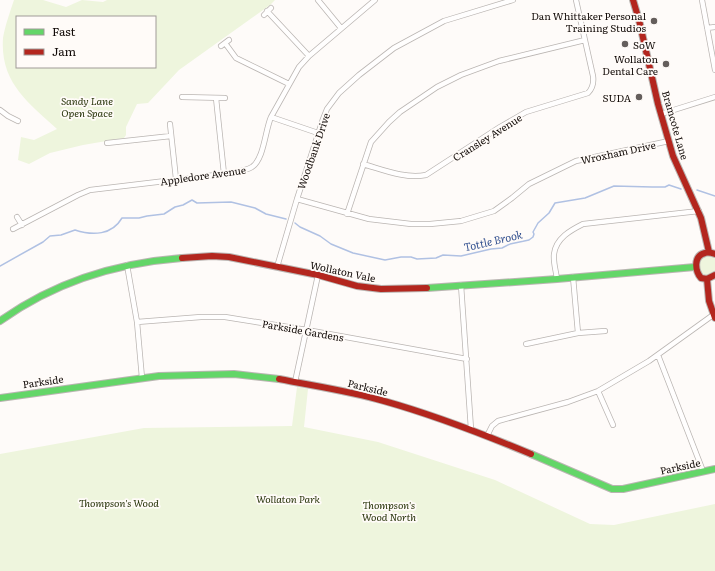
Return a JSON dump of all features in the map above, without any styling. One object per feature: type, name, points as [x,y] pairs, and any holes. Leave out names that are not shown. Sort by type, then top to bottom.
[{"type":"street","points":[[318,0],[342,28]]},
{"type":"street","name":"Appledore Avenue","points":[[12,229],[83,192],[90,190],[224,174],[251,168],[255,164],[260,154],[267,126],[271,117],[299,67],[309,56],[374,0]]},
{"type":"street","name":"Woodbank Drive","points":[[277,267],[318,133],[327,109],[339,93],[359,75],[394,48],[444,21],[513,0]]},
{"type":"street","name":"Cransley Avenue","points":[[363,164],[407,176],[417,177],[426,175],[526,112],[588,93],[592,89],[594,76],[576,0]]},
{"type":"street","name":"Bramcote Lane","points":[[633,0],[669,141],[678,168],[699,211],[712,253]]},
{"type":"street","points":[[702,0],[715,70]]},
{"type":"street","points":[[267,11],[309,56]]},
{"type":"street","points":[[707,28],[715,27]]},
{"type":"street","points":[[347,214],[371,142],[400,112],[437,87],[461,75],[499,61],[585,40]]},
{"type":"street","points":[[220,46],[227,41],[236,58],[289,84]]},
{"type":"street","points":[[182,97],[225,98]]},
{"type":"street","points":[[216,98],[224,174]]},
{"type":"street","points":[[661,114],[715,98]]},
{"type":"street","points":[[0,110],[18,121]]},
{"type":"street","points":[[271,117],[318,133]]},
{"type":"street","points":[[170,124],[176,179]]},
{"type":"street","points":[[128,134],[129,140]]},
{"type":"street","points":[[107,143],[171,136]]},
{"type":"street","name":"Wroxham Drive","points":[[297,199],[369,220],[411,224],[430,224],[461,220],[494,210],[529,184],[576,161],[669,141]]},
{"type":"street","points":[[132,184],[133,190]]},
{"type":"street","points":[[557,279],[554,254],[557,244],[562,237],[583,224],[699,211]]},
{"type":"street","points":[[17,216],[22,225]]},
{"type":"street","points":[[712,253],[703,254],[699,257],[696,261],[695,267],[699,276],[707,279],[715,275]]},
{"type":"street","name":"Wollaton Vale","points":[[0,320],[45,294],[95,274],[127,265],[169,259],[212,256],[229,257],[318,275],[357,286],[381,289],[412,289],[557,279],[695,267]]},
{"type":"street","points":[[127,265],[137,322],[142,378]]},
{"type":"street","points":[[295,382],[318,275]]},
{"type":"street","points":[[573,277],[578,333]]},
{"type":"street","points":[[487,436],[492,426],[498,421],[568,402],[598,391],[623,378],[714,316],[708,297],[707,279]]},
{"type":"street","points":[[461,285],[471,429]]},
{"type":"street","name":"Parkside Gardens","points":[[137,322],[201,317],[224,317],[307,330],[467,359]]},
{"type":"street","points":[[526,344],[578,333],[604,331]]},
{"type":"street","points":[[658,355],[703,471]]},
{"type":"street","name":"Parkside","points":[[0,398],[142,378],[202,374],[234,374],[316,385],[384,401],[471,429],[612,489],[715,469]]},
{"type":"street","points":[[598,391],[613,425]]},
{"type":"green space","name":"Sandy Lane Open Space","points":[[14,0],[43,0],[66,7],[82,0],[103,2],[107,0],[275,0],[179,70],[148,103],[137,104],[126,127],[126,135],[124,138],[83,145],[50,153],[29,164],[18,160],[21,137],[34,140],[57,129],[26,100],[11,79],[3,54],[3,38]]},
{"type":"green space","points":[[708,255],[715,257],[715,271],[711,274],[704,275],[698,270],[698,263],[704,256]]},
{"type":"green space","name":"Wollaton Park","points":[[297,387],[308,389],[304,427],[378,442],[495,480],[590,524],[614,525],[715,504],[715,571],[0,571],[0,454],[144,428],[292,426]]},
{"type":"waterway","name":"Tottle Brook","points":[[295,223],[300,227],[320,236],[331,244],[353,253],[385,260],[401,257],[411,257],[417,259],[436,258],[443,255],[461,256],[502,248],[510,244],[529,240],[533,237],[533,232],[538,223],[549,213],[555,203],[585,198],[614,186],[665,187],[669,185],[681,189]]},
{"type":"waterway","name":"Tottle Brook","points":[[697,190],[715,196]]},
{"type":"waterway","name":"Tottle Brook","points":[[0,266],[43,242],[50,236],[61,235],[75,230],[89,233],[102,233],[113,228],[122,218],[139,218],[164,214],[175,207],[192,200],[197,203],[231,202],[255,208],[266,214],[286,219]]},
{"type":"traffic: fast","points":[[0,321],[42,296],[86,277],[134,265],[182,258]]},
{"type":"traffic: fast","points":[[427,288],[695,267]]},
{"type":"traffic: fast","points":[[0,398],[159,376],[234,374],[279,379]]},
{"type":"traffic: fast","points":[[531,454],[612,489],[623,489],[715,469]]},
{"type":"traffic: jam","points":[[633,0],[658,104],[673,156],[701,218],[709,252]]},
{"type":"traffic: jam","points":[[715,254],[705,253],[701,255],[698,257],[696,264],[697,272],[701,278],[707,279],[715,275]]},
{"type":"traffic: jam","points":[[182,258],[212,256],[229,257],[318,275],[357,286],[381,289],[427,288]]},
{"type":"traffic: jam","points":[[707,279],[709,301],[715,318]]},
{"type":"traffic: jam","points":[[279,379],[358,394],[403,406],[458,425],[531,454]]},
{"type":"place","name":"Dan Whittaker Personal Training Studios","points":[[654,21]]},
{"type":"place","name":"SoW","points":[[625,44]]},
{"type":"place","name":"Wollaton Dental Care","points":[[666,64]]},
{"type":"place","name":"SUDA","points":[[639,97]]},
{"type":"park label","name":"Thompson's Wood","points":[[119,502]]},
{"type":"park label","name":"Thompson's Wood North","points":[[389,510]]}]
